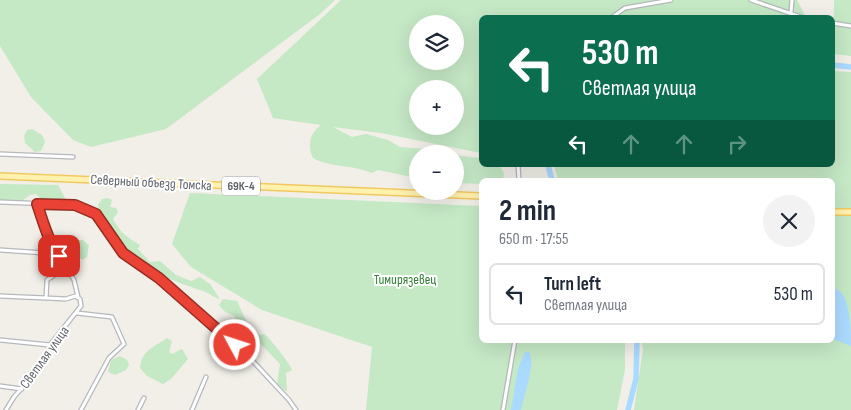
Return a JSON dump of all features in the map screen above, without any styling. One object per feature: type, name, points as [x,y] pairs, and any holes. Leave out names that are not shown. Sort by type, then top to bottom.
[{"type":"main road","name":"Северный объезд Томска","points":[[0,176],[479,196]]},
{"type":"main road","points":[[835,212],[851,212]]},
{"type":"street","points":[[615,15],[625,8],[671,0]]},
{"type":"street","points":[[751,0],[796,15]]},
{"type":"street","points":[[791,13],[792,0]]},
{"type":"street","points":[[835,23],[851,26]]},
{"type":"street","points":[[0,154],[73,157]]},
{"type":"street","points":[[0,202],[75,205],[96,214],[123,253],[159,278],[249,357],[296,410]]},
{"type":"street","points":[[0,296],[78,297],[74,280],[52,249],[51,239],[37,204]]},
{"type":"street","points":[[0,250],[45,253],[52,249]]},
{"type":"street","points":[[46,298],[47,280],[62,270],[64,265]]},
{"type":"street","name":"Светлая улица","points":[[6,410],[44,363],[50,345],[77,313],[81,306],[78,297]]},
{"type":"street","points":[[77,313],[112,317],[124,344],[109,358],[81,410]]},
{"type":"street","points":[[0,340],[50,345]]},
{"type":"street","points":[[503,410],[514,343]]},
{"type":"street","points":[[192,410],[206,377]]},
{"type":"street","points":[[0,386],[22,389]]},
{"type":"street","points":[[138,410],[144,398]]},
{"type":"green space","points":[[0,0],[335,0],[320,14],[166,129],[91,147],[73,140],[31,97],[0,46]]},
{"type":"green space","points":[[341,0],[797,0],[805,15],[479,15],[479,153],[464,150],[464,145],[441,145],[381,133],[333,127],[352,137],[366,134],[388,140],[400,147],[409,148],[409,176],[378,170],[372,173],[313,158],[310,144],[314,132],[321,125],[273,118],[257,79]]},
{"type":"green space","points":[[834,0],[851,0],[851,56],[835,54]]},
{"type":"green space","points":[[835,71],[851,72],[851,210],[835,209],[835,178],[557,178],[555,167],[835,167]]},
{"type":"green space","points":[[32,129],[42,135],[45,142],[41,151],[35,152],[25,143],[24,136],[27,130]]},
{"type":"green space","points":[[464,156],[479,158],[479,167],[500,167],[504,173],[503,178],[479,178],[479,184],[464,183]]},
{"type":"green space","points":[[0,184],[58,185],[66,200],[44,202],[36,194],[30,195],[22,201],[0,200]]},
{"type":"green space","name":"Тимирязевец","points":[[190,193],[479,206],[479,343],[625,343],[625,370],[617,410],[366,410],[372,347],[262,310],[191,267],[172,244]]},
{"type":"green space","points":[[108,198],[112,200],[110,207],[116,208],[118,212],[113,219],[119,229],[140,245],[138,249],[150,262],[160,261],[176,275],[191,281],[200,277],[210,284],[220,299],[161,275],[148,268],[127,251],[99,211],[98,205],[102,199]]},
{"type":"green space","points":[[835,215],[851,216],[851,410],[634,410],[643,349],[642,343],[835,343]]},
{"type":"green space","points":[[76,240],[83,240],[89,245],[87,257],[83,260],[66,251],[65,244]]},
{"type":"green space","points":[[223,299],[237,301],[247,323],[259,335],[264,334],[267,336],[288,363],[292,370],[286,373],[287,392],[277,384],[280,364],[252,335],[241,328],[232,326],[231,322],[236,317],[224,311],[219,305]]},
{"type":"green space","points":[[167,338],[172,341],[169,352],[172,354],[182,349],[188,359],[171,379],[163,384],[147,376],[140,368],[146,353]]},
{"type":"green space","points":[[120,356],[127,360],[129,365],[126,370],[115,375],[108,372],[111,360]]},
{"type":"water","points":[[835,288],[840,291],[847,304],[851,346],[835,340]]},
{"type":"water","points":[[525,352],[529,352],[531,357],[527,388],[521,410],[511,410],[518,369]]},
{"type":"waterway","points":[[835,65],[851,67]]},
{"type":"waterway","points":[[549,167],[551,178]]},
{"type":"waterway","points":[[628,410],[636,379],[637,343]]},
{"type":"route","points":[[59,256],[52,249],[53,244],[37,204],[75,205],[96,214],[123,253],[159,278],[235,345]]}]
